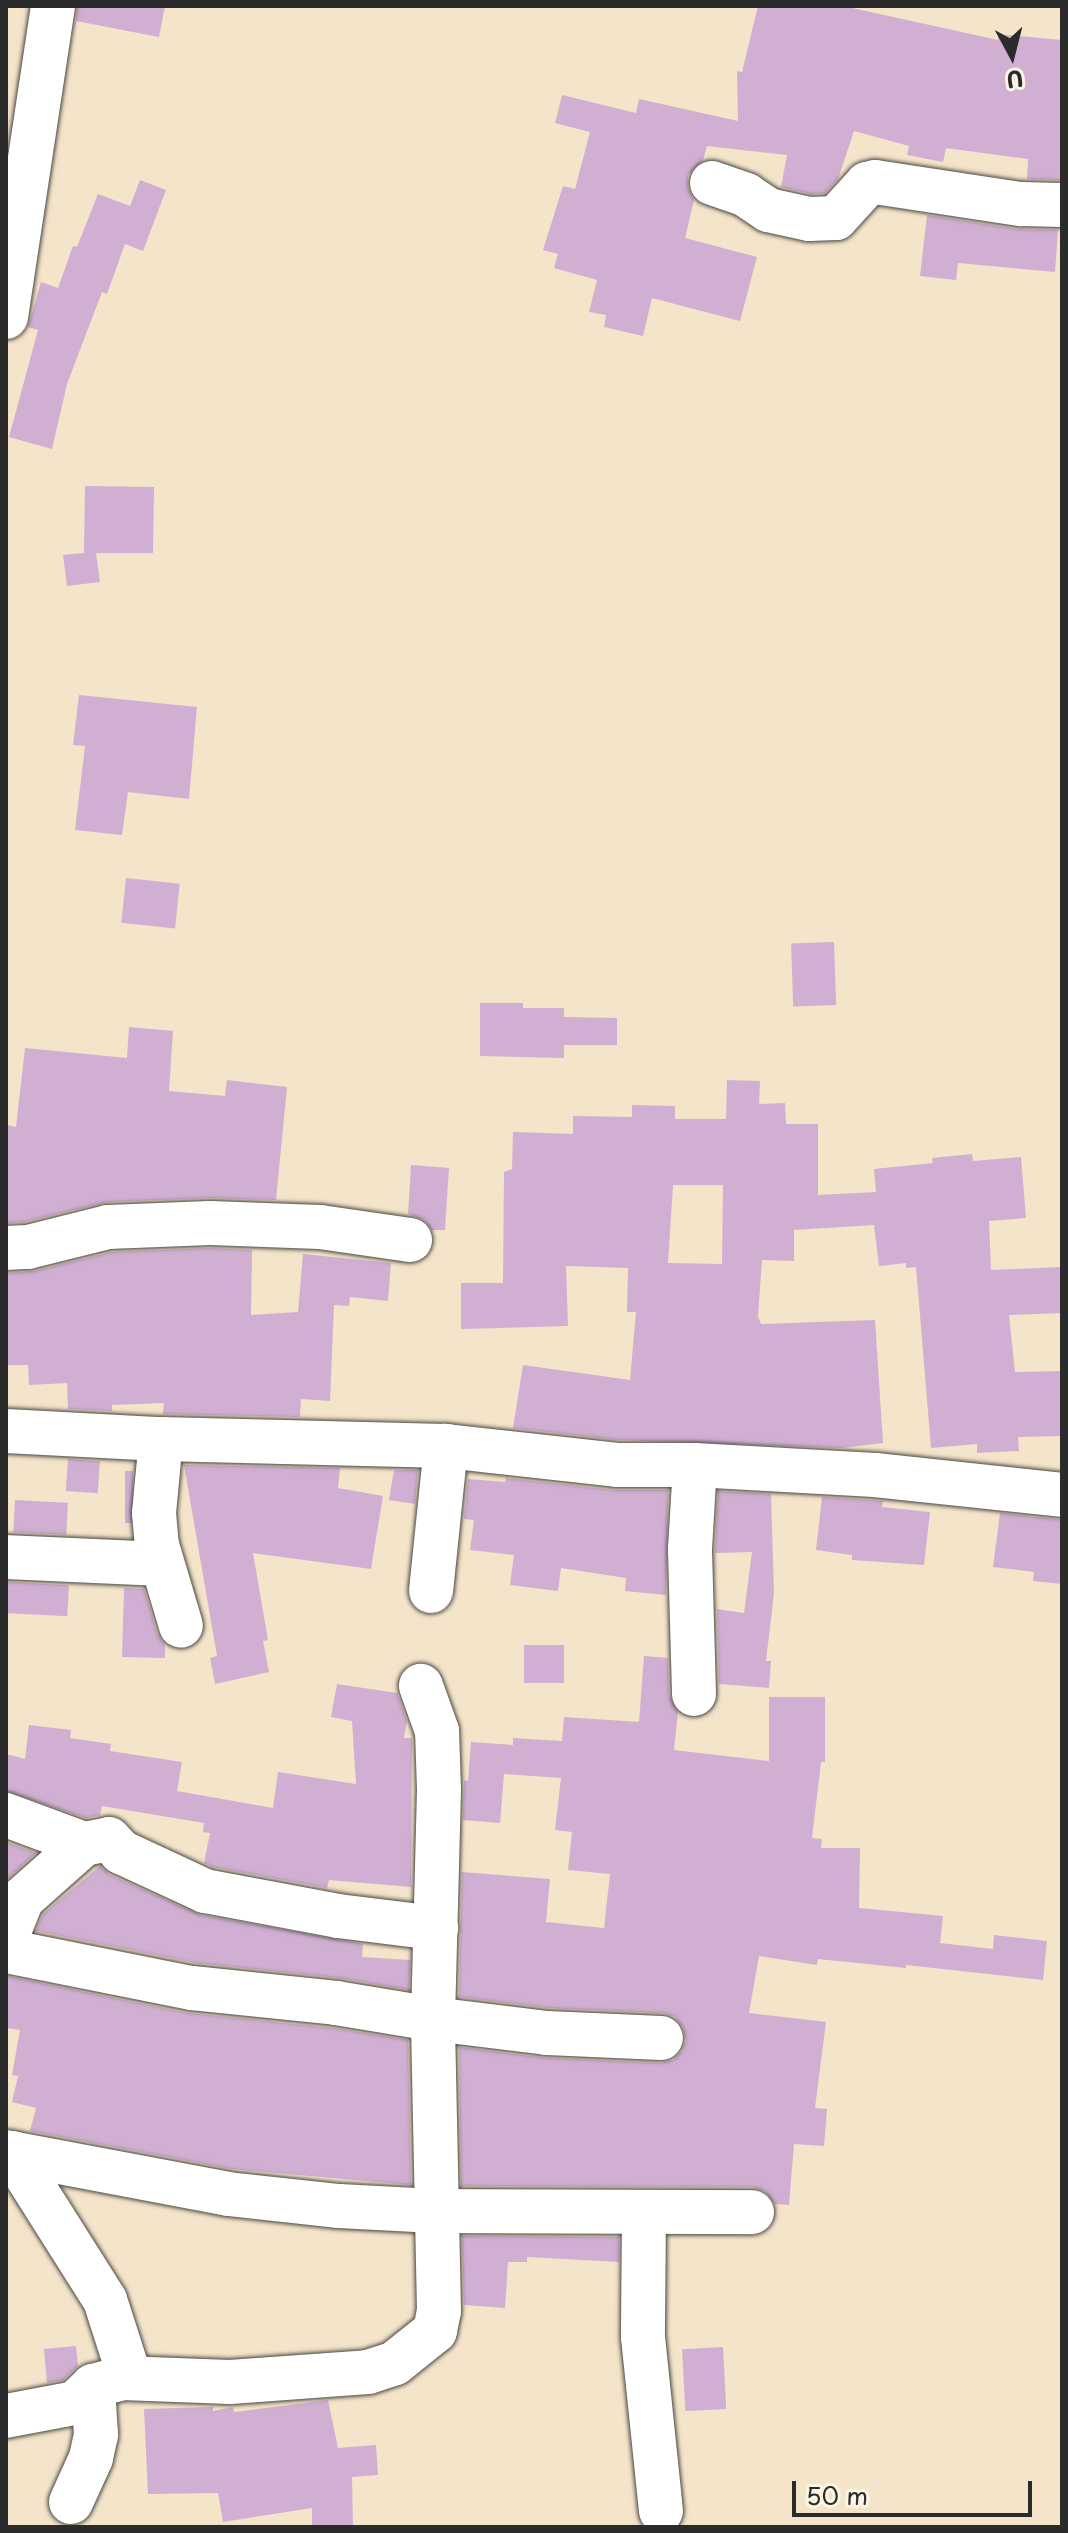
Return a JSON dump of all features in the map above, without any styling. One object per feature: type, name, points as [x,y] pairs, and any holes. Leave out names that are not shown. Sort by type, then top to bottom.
[{"type":"street","points":[[6,317],[12,228],[53,6]]},
{"type":"street","points":[[712,183],[746,195],[768,210],[809,219],[836,218],[867,184],[875,182],[1021,204],[1062,205]]},
{"type":"street","points":[[6,1248],[108,1227],[210,1223],[320,1227],[410,1240]]},
{"type":"street","points":[[14,1431],[161,1439],[446,1446],[617,1465],[695,1465],[875,1475],[1062,1495]]},
{"type":"street","points":[[161,1439],[149,1563],[181,1626]]},
{"type":"street","points":[[431,1591],[446,1446]]},
{"type":"street","points":[[694,1694],[690,1549],[695,1465]]},
{"type":"street","points":[[6,1557],[149,1563]]},
{"type":"street","points":[[6,2416],[75,2403],[111,2382],[272,2379],[368,2372],[395,2363],[435,2331],[439,2311],[433,2019],[437,1731],[421,1686]]},
{"type":"street","points":[[6,1815],[105,1845],[205,1891],[338,1916],[436,1928]]},
{"type":"street","points":[[105,1845],[22,1899],[13,1950],[192,1988],[336,2003],[547,2033],[661,2038]]},
{"type":"street","points":[[9,2153],[228,2194],[339,2206],[435,2211],[752,2212]]},
{"type":"street","points":[[9,2153],[105,2300],[111,2382],[91,2458],[71,2502]]},
{"type":"street","points":[[644,2212],[643,2337],[661,2511]]},
{"type":"building","points":[[77,6],[165,6],[159,37],[76,21]]},
{"type":"building","points":[[758,6],[843,6],[998,40],[998,34],[1062,40],[1062,180],[1027,179],[1028,159],[946,148],[943,162],[907,155],[909,146],[854,131],[838,179],[825,193],[811,194],[781,187],[787,155],[707,146],[703,160],[688,175],[688,188],[694,200],[685,238],[757,257],[740,321],[652,298],[643,336],[604,327],[606,315],[589,312],[597,280],[554,268],[558,254],[543,250],[563,186],[575,189],[590,132],[555,123],[562,95],[636,113],[639,99],[738,121],[737,71],[742,72]]},
{"type":"building","points":[[140,180],[166,190],[143,251],[125,244],[107,294],[102,292],[67,384],[52,449],[9,437],[38,330],[28,327],[41,282],[58,288],[73,246],[77,247],[98,194],[130,206]]},
{"type":"building","points":[[927,215],[1017,229],[1058,230],[1055,272],[958,263],[956,280],[920,276]]},
{"type":"building","points":[[85,486],[154,487],[153,553],[96,553],[100,582],[67,586],[63,555],[84,553]]},
{"type":"building","points":[[79,695],[197,707],[189,799],[128,792],[122,835],[75,830],[85,746],[73,745]]},
{"type":"building","points":[[126,878],[180,884],[175,928],[121,923]]},
{"type":"building","points":[[834,942],[836,1005],[793,1006],[791,944]]},
{"type":"building","points":[[480,1003],[523,1003],[523,1008],[564,1008],[564,1017],[617,1018],[617,1045],[564,1045],[564,1058],[480,1056]]},
{"type":"building","points":[[129,1027],[173,1031],[169,1091],[225,1096],[227,1080],[287,1087],[276,1200],[209,1198],[107,1202],[24,1222],[6,1223],[6,1125],[16,1127],[25,1048],[127,1058]]},
{"type":"building","points":[[727,1080],[760,1081],[759,1104],[785,1103],[786,1124],[818,1124],[818,1195],[876,1192],[874,1169],[933,1163],[932,1158],[972,1154],[973,1161],[1021,1157],[1026,1218],[989,1221],[991,1270],[1062,1267],[1062,1313],[1009,1315],[1015,1372],[1061,1371],[1062,1436],[1018,1437],[1019,1451],[977,1453],[977,1444],[931,1448],[916,1267],[906,1268],[906,1263],[879,1266],[874,1225],[794,1230],[794,1261],[762,1260],[758,1316],[761,1324],[875,1320],[883,1443],[841,1448],[618,1440],[513,1428],[523,1365],[630,1380],[636,1312],[627,1312],[628,1268],[566,1266],[568,1326],[461,1329],[461,1283],[503,1283],[504,1172],[512,1169],[513,1132],[573,1134],[573,1116],[632,1117],[632,1105],[675,1106],[675,1119],[726,1119]],"holes":[[[673,1185],[723,1185],[722,1264],[668,1263]]]},
{"type":"building","points":[[411,1165],[449,1168],[445,1230],[432,1230],[425,1220],[408,1214]]},
{"type":"building","points":[[210,1248],[252,1250],[251,1315],[298,1312],[303,1254],[391,1263],[388,1301],[350,1297],[349,1306],[334,1305],[330,1401],[301,1399],[300,1417],[163,1414],[164,1403],[112,1405],[112,1411],[68,1409],[67,1383],[29,1385],[28,1365],[6,1365],[6,1273],[34,1271],[112,1252]]},
{"type":"building","points":[[68,1459],[100,1461],[98,1493],[66,1491]]},
{"type":"building","points":[[184,1465],[340,1468],[338,1488],[383,1496],[371,1569],[253,1553],[268,1640],[263,1641],[269,1672],[215,1684],[210,1658],[217,1656]]},
{"type":"building","points":[[394,1470],[418,1470],[415,1504],[389,1500]]},
{"type":"building","points":[[125,1471],[133,1471],[133,1523],[125,1523]]},
{"type":"building","points":[[506,1478],[614,1490],[668,1490],[666,1595],[625,1591],[626,1578],[561,1568],[558,1591],[510,1585],[514,1555],[470,1550],[474,1520],[464,1519],[468,1479],[505,1482]]},
{"type":"building","points":[[718,1491],[771,1494],[774,1593],[766,1661],[771,1661],[769,1688],[719,1684],[717,1609],[744,1613],[752,1552],[715,1553]]},
{"type":"building","points":[[822,1497],[883,1501],[882,1507],[930,1512],[924,1565],[852,1560],[852,1555],[816,1550]]},
{"type":"building","points":[[15,1500],[68,1503],[66,1535],[13,1532]]},
{"type":"building","points":[[1000,1513],[1062,1520],[1062,1584],[1033,1581],[1034,1572],[993,1567]]},
{"type":"building","points":[[6,1582],[69,1585],[67,1616],[6,1613]]},
{"type":"building","points":[[124,1588],[144,1589],[157,1633],[165,1645],[165,1658],[122,1657]]},
{"type":"building","points":[[524,1645],[564,1645],[564,1683],[524,1683]]},
{"type":"building","points":[[644,1656],[668,1658],[669,1695],[678,1712],[674,1750],[769,1761],[769,1697],[825,1697],[825,1762],[821,1762],[812,1838],[822,1839],[821,1848],[860,1848],[859,1908],[943,1916],[940,1943],[993,1949],[994,1935],[1047,1941],[1043,1980],[818,1959],[817,1965],[759,1956],[749,2013],[826,2022],[815,2108],[827,2109],[824,2146],[794,2144],[789,2205],[775,2204],[765,2191],[752,2187],[461,2186],[459,2047],[546,2058],[660,2063],[673,2060],[682,2051],[686,2040],[683,2027],[675,2017],[663,2013],[549,2008],[459,1997],[462,1872],[550,1879],[546,1922],[604,1928],[610,1874],[568,1870],[572,1832],[555,1830],[561,1778],[504,1774],[500,1823],[463,1820],[464,1780],[468,1781],[471,1742],[513,1745],[513,1738],[562,1741],[564,1717],[639,1722]]},
{"type":"building","points":[[337,1684],[397,1693],[407,1721],[404,1738],[412,1738],[411,1887],[329,1880],[327,1888],[213,1867],[204,1863],[210,1833],[203,1832],[204,1823],[102,1806],[100,1815],[86,1818],[6,1791],[6,1754],[25,1759],[29,1725],[71,1730],[70,1738],[111,1744],[110,1751],[182,1762],[177,1791],[273,1808],[278,1772],[356,1784],[352,1721],[331,1717]]},
{"type":"building","points":[[6,1842],[36,1853],[6,1880]]},
{"type":"building","points":[[100,1866],[110,1875],[200,1915],[363,1944],[362,1957],[410,1960],[409,1990],[339,1978],[196,1963],[36,1931],[43,1914]]},
{"type":"building","points":[[6,1976],[187,2013],[333,2028],[408,2040],[411,2185],[232,2169],[30,2131],[36,2108],[12,2102],[18,2076],[12,2075],[20,2030],[6,2028]]},
{"type":"building","points":[[462,2236],[619,2237],[619,2262],[527,2257],[527,2262],[508,2262],[505,2308],[464,2305]]},
{"type":"building","points":[[76,2346],[78,2366],[63,2380],[47,2383],[44,2349]]},
{"type":"building","points":[[723,2347],[726,2409],[685,2411],[682,2349]]},
{"type":"building","points":[[328,2400],[338,2448],[376,2445],[378,2475],[352,2477],[353,2527],[312,2527],[312,2508],[223,2522],[218,2493],[148,2494],[144,2409],[213,2407],[213,2411],[233,2407],[234,2412]]}]
